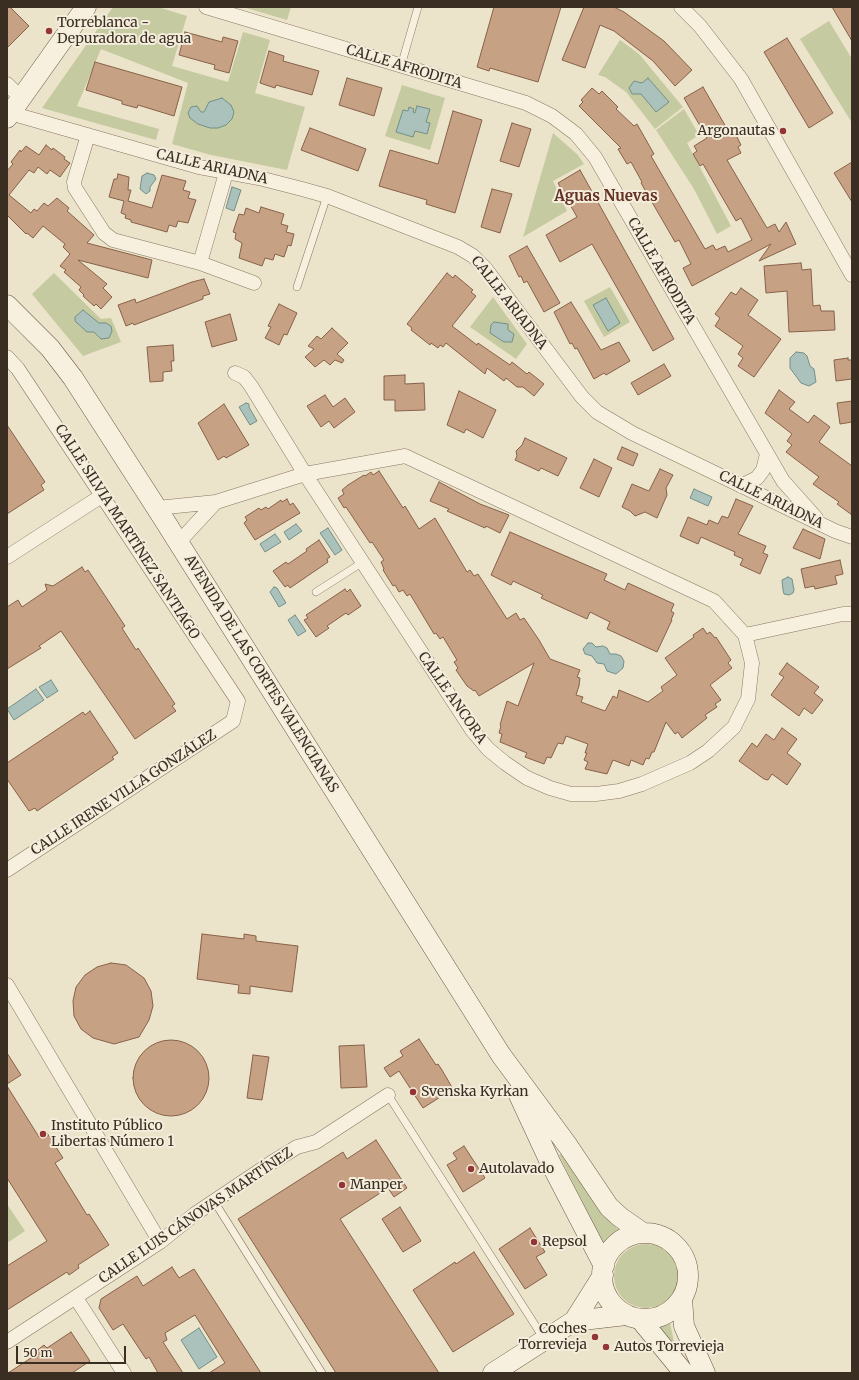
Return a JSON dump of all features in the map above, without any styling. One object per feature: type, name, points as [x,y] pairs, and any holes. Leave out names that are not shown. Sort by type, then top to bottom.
[{"type":"main road","points":[[13,110],[86,7]]},
{"type":"main road","name":"AVENIDA DE LAS CORTES VALENCIANAS","points":[[7,304],[50,348],[73,378],[157,508],[501,1055],[568,1146],[609,1207],[620,1218],[643,1233]]},
{"type":"main road","name":"AVENIDA DE LAS CORTES VALENCIANAS","points":[[501,1055],[550,1162],[603,1271]]},
{"type":"main road","points":[[493,1373],[574,1321],[633,1317],[656,1318],[671,1311],[682,1299],[687,1287],[688,1273],[685,1260],[678,1249],[668,1240],[656,1234],[643,1233],[632,1235],[622,1240],[611,1252],[603,1271],[574,1321]]},
{"type":"main road","points":[[603,1271],[603,1281],[607,1294],[615,1306],[633,1317],[684,1373]]},
{"type":"main road","points":[[682,1299],[684,1326],[705,1373]]},
{"type":"street","name":"CALLE AFRODITA","points":[[206,7],[526,103],[552,116],[576,134],[595,156],[767,454],[791,492],[818,520],[835,531]]},
{"type":"street","points":[[681,7],[700,26],[741,80],[852,275]]},
{"type":"street","points":[[7,84],[13,110]]},
{"type":"street","name":"CALLE ARIADNA","points":[[13,110],[88,135],[226,173],[283,184],[327,196],[448,242],[466,251],[485,268],[582,397],[597,412],[632,433],[835,531],[852,537]]},
{"type":"street","points":[[88,135],[74,182],[75,188],[104,233],[113,240],[200,263],[254,284]]},
{"type":"street","points":[[200,263],[226,173]]},
{"type":"street","name":"CALLE SILVIA MARTÍNEZ SANTIAGO","points":[[7,357],[18,369],[103,495],[238,701],[235,711]]},
{"type":"street","name":"CALLE ANCORA","points":[[157,508],[216,502],[306,474],[406,456],[714,601],[745,635],[752,663],[748,699],[734,726],[708,751],[690,763],[642,784],[619,791],[596,794],[571,794],[550,788],[527,778],[505,764],[488,749],[472,730],[306,474],[251,386],[244,377],[235,373]]},
{"type":"street","points":[[741,486],[757,478],[763,470],[767,454]]},
{"type":"street","points":[[7,557],[103,495]]},
{"type":"street","name":"CALLE ANCORA","points":[[178,543],[216,502]]},
{"type":"street","points":[[745,635],[843,614],[852,614]]},
{"type":"street","name":"CALLE IRENE VILLA GONZÁLEZ","points":[[7,870],[233,722],[235,711]]},
{"type":"street","points":[[7,984],[160,1242]]},
{"type":"street","name":"CALLE LUIS CÁNOVAS MARTÍNEZ","points":[[7,1342],[160,1242],[214,1201],[271,1163],[297,1147],[316,1142],[388,1095]]},
{"type":"street","points":[[76,1298],[124,1373]]},
{"type":"lane","points":[[401,66],[418,7]]},
{"type":"lane","points":[[297,287],[327,196]]},
{"type":"lane","points":[[316,592],[363,562]]},
{"type":"lane","points":[[388,1095],[544,1339]]},
{"type":"lane","points":[[214,1201],[322,1373]]},
{"type":"green space","points":[[113,7],[158,7],[187,16],[172,66],[228,82],[243,32],[270,40],[255,93],[305,107],[287,170],[211,155],[172,144],[188,83],[101,49],[77,106],[159,129],[156,140],[42,108]]},
{"type":"green space","points":[[243,7],[291,7],[287,20]]},
{"type":"green space","points":[[829,21],[852,59],[852,123],[800,39]]},
{"type":"green space","points":[[620,40],[639,54],[683,107],[655,129],[626,92],[605,77],[598,75]]},
{"type":"green space","points":[[402,85],[445,98],[430,150],[385,136]]},
{"type":"green space","points":[[684,109],[699,135],[687,143],[731,226],[717,234],[694,189],[656,130]]},
{"type":"green space","points":[[553,133],[578,155],[584,164],[553,181],[567,211],[523,237]]},
{"type":"green space","points":[[54,273],[101,319],[111,318],[121,342],[83,356],[32,294]]},
{"type":"green space","points":[[610,287],[630,322],[604,337],[584,301]]},
{"type":"green space","points":[[493,297],[527,344],[516,359],[470,327]]},
{"type":"green space","points":[[563,1153],[602,1214],[618,1229],[603,1243],[559,1155]]},
{"type":"green space","points":[[7,1204],[25,1231],[7,1243]]},
{"type":"green space","points":[[640,1244],[652,1244],[669,1253],[676,1264],[678,1276],[676,1288],[669,1299],[652,1308],[640,1308],[628,1303],[619,1294],[614,1282],[614,1270],[619,1258],[628,1249]]},
{"type":"green space","points":[[670,1323],[674,1342],[687,1364],[657,1328]]},
{"type":"water","points":[[648,78],[669,102],[656,112],[641,94],[632,94],[629,88],[634,81],[642,83]]},
{"type":"water","points":[[222,98],[231,105],[234,112],[232,119],[226,125],[218,128],[210,128],[198,124],[190,118],[188,113],[191,107],[197,106],[201,112],[204,112],[209,102]]},
{"type":"water","points":[[417,106],[430,109],[426,122],[430,123],[427,134],[415,131],[413,137],[396,132],[403,110],[408,111],[409,107],[414,109],[413,112],[415,113]]},
{"type":"water","points":[[147,173],[154,175],[156,179],[150,187],[150,191],[146,194],[140,189],[142,176]]},
{"type":"water","points":[[232,187],[241,190],[234,211],[226,208]]},
{"type":"water","points":[[606,298],[620,323],[608,331],[593,305]]},
{"type":"water","points":[[83,310],[99,323],[106,323],[111,326],[112,331],[109,338],[101,339],[94,332],[87,332],[75,321],[75,317]]},
{"type":"water","points":[[494,322],[508,324],[508,330],[514,334],[512,342],[504,342],[490,333],[491,325]]},
{"type":"water","points":[[796,352],[804,353],[807,356],[810,366],[814,369],[816,382],[809,386],[801,383],[790,368],[790,358]]},
{"type":"water","points":[[246,403],[249,404],[249,407],[257,421],[250,425],[239,407]]},
{"type":"water","points":[[694,489],[712,497],[708,506],[690,498]]},
{"type":"water","points":[[296,524],[302,531],[289,540],[284,532]]},
{"type":"water","points":[[328,528],[342,550],[335,555],[320,533]]},
{"type":"water","points":[[275,534],[281,542],[265,552],[260,544]]},
{"type":"water","points":[[788,577],[792,579],[794,590],[793,593],[789,595],[784,594],[782,580]]},
{"type":"water","points":[[274,587],[277,588],[286,603],[279,607],[270,592]]},
{"type":"water","points":[[295,615],[306,631],[298,636],[288,620]]},
{"type":"water","points":[[588,643],[592,643],[596,647],[603,646],[607,648],[610,654],[621,656],[624,661],[623,668],[616,674],[607,671],[604,664],[597,663],[592,656],[585,654],[583,649]]},
{"type":"water","points":[[51,680],[58,691],[47,698],[39,687]]},
{"type":"water","points":[[36,689],[44,700],[14,720],[7,709]]},
{"type":"water","points":[[199,1328],[217,1357],[199,1369],[181,1340]]},
{"type":"building","points":[[7,7],[10,7],[29,26],[7,48]]},
{"type":"building","points":[[494,7],[561,7],[538,82],[490,68],[489,71],[477,67]]},
{"type":"building","points":[[584,7],[614,7],[624,12],[664,41],[692,70],[675,86],[653,61],[614,31],[600,25],[585,68],[562,60]]},
{"type":"building","points":[[832,7],[852,7],[852,41]]},
{"type":"building","points":[[185,32],[222,42],[223,37],[238,41],[229,73],[214,69],[215,65],[179,55]]},
{"type":"building","points":[[787,38],[833,113],[809,128],[764,52]]},
{"type":"building","points":[[269,51],[284,56],[283,61],[319,71],[312,95],[276,85],[275,88],[260,83]]},
{"type":"building","points":[[95,62],[182,87],[174,116],[138,105],[137,108],[122,104],[122,101],[86,90]]},
{"type":"building","points":[[347,78],[382,88],[374,116],[339,105]]},
{"type":"building","points":[[703,87],[730,134],[734,131],[741,145],[738,147],[741,153],[727,160],[767,228],[775,224],[779,232],[786,222],[796,244],[759,261],[771,244],[692,286],[683,268],[691,264],[679,240],[675,242],[641,183],[642,182],[631,162],[627,164],[618,149],[621,148],[579,106],[583,102],[581,100],[592,88],[599,94],[602,91],[618,107],[616,109],[634,126],[637,124],[654,154],[651,156],[705,249],[713,245],[716,250],[725,246],[728,252],[752,240],[741,218],[736,221],[703,164],[700,166],[693,154],[697,151],[694,146],[707,138],[684,98]]},
{"type":"building","points":[[453,111],[482,120],[455,213],[426,204],[427,200],[379,186],[390,150],[438,164]]},
{"type":"building","points":[[512,123],[531,129],[519,167],[500,161]]},
{"type":"building","points":[[310,128],[366,149],[358,171],[301,150]]},
{"type":"building","points":[[46,145],[52,150],[53,148],[65,157],[64,159],[70,163],[60,177],[50,170],[47,174],[38,167],[34,173],[29,170],[9,195],[31,213],[34,209],[37,211],[44,203],[48,206],[57,198],[69,208],[67,211],[94,235],[87,243],[152,260],[148,278],[78,260],[107,284],[103,288],[112,297],[101,309],[96,304],[94,306],[83,296],[84,295],[79,290],[81,287],[64,272],[66,270],[60,266],[70,254],[63,247],[65,244],[43,226],[33,238],[27,233],[26,234],[7,215],[7,171],[13,164],[11,162],[20,150],[21,152],[26,146],[39,155]]},
{"type":"building","points":[[852,162],[852,202],[834,173]]},
{"type":"building","points":[[580,170],[674,339],[653,351],[592,244],[560,262],[546,235],[577,217],[558,183]]},
{"type":"building","points":[[118,174],[129,177],[128,190],[131,190],[128,201],[152,208],[162,175],[186,181],[183,190],[190,192],[188,198],[196,200],[188,223],[178,221],[176,227],[169,225],[167,232],[131,222],[131,220],[125,218],[126,215],[121,213],[124,201],[109,197],[114,179],[117,179]]},
{"type":"building","points":[[492,189],[512,194],[500,233],[481,227]]},
{"type":"building","points":[[261,207],[284,214],[281,224],[288,226],[286,232],[294,234],[291,246],[288,245],[284,257],[275,254],[273,260],[265,258],[262,266],[239,258],[242,243],[235,239],[236,233],[233,232],[239,214],[244,215],[246,208],[259,213]]},
{"type":"building","points":[[527,246],[560,303],[544,312],[527,281],[524,283],[521,276],[519,277],[509,256]]},
{"type":"building","points":[[801,263],[802,270],[811,269],[813,306],[820,305],[821,311],[834,311],[835,330],[789,332],[787,291],[766,293],[764,266]]},
{"type":"building","points":[[447,273],[453,278],[455,275],[473,290],[471,292],[476,296],[452,326],[477,345],[478,343],[510,365],[512,362],[527,374],[529,372],[544,384],[534,396],[523,387],[517,387],[506,378],[504,381],[487,368],[485,374],[446,343],[443,347],[440,345],[438,348],[431,343],[430,345],[411,330],[412,328],[407,324]]},
{"type":"building","points":[[204,279],[210,294],[203,296],[203,299],[134,325],[133,323],[126,326],[118,305],[135,299],[136,303]]},
{"type":"building","points":[[741,288],[758,300],[748,315],[781,339],[754,377],[738,366],[743,358],[738,354],[743,346],[715,326],[720,318],[715,314],[731,292],[736,295]]},
{"type":"building","points":[[571,302],[601,350],[619,342],[630,361],[606,375],[604,373],[594,379],[577,348],[575,349],[572,343],[570,344],[554,312]]},
{"type":"building","points":[[279,304],[297,313],[287,335],[284,334],[279,345],[265,338],[271,327],[268,326]]},
{"type":"building","points":[[230,314],[237,340],[212,347],[205,322]]},
{"type":"building","points":[[332,328],[348,343],[337,354],[344,360],[342,363],[335,360],[330,365],[324,360],[315,367],[305,357],[314,349],[308,346],[317,336],[321,339]]},
{"type":"building","points":[[173,345],[174,361],[171,361],[172,371],[163,372],[163,381],[150,382],[147,347]]},
{"type":"building","points":[[848,358],[848,360],[852,360],[852,379],[836,381],[834,360]]},
{"type":"building","points":[[664,364],[671,376],[638,395],[631,383]]},
{"type":"building","points":[[405,375],[405,384],[424,383],[425,410],[395,411],[395,400],[384,400],[384,376]]},
{"type":"building","points":[[779,390],[795,402],[789,409],[808,423],[814,415],[830,427],[819,442],[852,466],[852,515],[837,504],[839,502],[813,484],[819,477],[786,452],[792,445],[787,441],[792,434],[765,413]]},
{"type":"building","points":[[459,391],[496,410],[483,438],[466,429],[464,433],[447,425]]},
{"type":"building","points":[[325,395],[333,407],[345,398],[355,412],[334,428],[329,421],[321,427],[307,406]]},
{"type":"building","points":[[852,401],[852,422],[840,424],[837,403]]},
{"type":"building","points":[[224,404],[249,445],[226,458],[224,456],[218,460],[198,423]]},
{"type":"building","points":[[7,425],[45,482],[41,485],[44,490],[7,514]]},
{"type":"building","points":[[525,438],[567,458],[558,476],[541,468],[539,471],[515,460],[517,456],[516,451],[522,445]]},
{"type":"building","points":[[622,447],[638,454],[633,466],[617,459]]},
{"type":"building","points":[[594,459],[612,468],[599,497],[580,488]]},
{"type":"building","points":[[660,469],[673,475],[666,488],[667,495],[657,518],[645,512],[635,516],[630,511],[622,507],[632,484],[649,491]]},
{"type":"building","points":[[379,471],[403,508],[405,506],[419,529],[435,518],[467,572],[470,570],[474,576],[478,574],[507,619],[516,613],[520,620],[524,618],[550,659],[580,670],[577,677],[580,678],[576,695],[583,697],[581,702],[605,711],[613,696],[617,698],[619,690],[648,702],[663,691],[661,687],[677,675],[665,658],[694,637],[693,635],[703,628],[707,634],[710,632],[715,638],[716,637],[731,660],[728,663],[732,668],[710,685],[721,700],[715,704],[717,707],[705,715],[707,718],[682,738],[678,732],[675,734],[666,722],[654,752],[652,752],[649,759],[646,758],[643,765],[631,760],[629,766],[613,760],[607,774],[585,769],[588,762],[584,760],[587,753],[585,753],[588,744],[566,736],[563,744],[558,743],[551,758],[547,757],[544,764],[525,757],[527,753],[500,742],[502,734],[499,733],[500,725],[507,701],[518,706],[534,663],[479,696],[475,690],[474,691],[467,686],[456,670],[458,668],[454,662],[457,660],[443,637],[440,639],[436,633],[434,634],[410,594],[407,596],[403,590],[399,592],[395,585],[393,586],[383,570],[384,569],[381,562],[384,560],[338,498],[344,494],[342,490],[348,485],[364,475],[365,476],[371,472],[373,475]]},
{"type":"building","points":[[439,482],[480,504],[509,515],[500,533],[447,511],[449,509],[430,501]]},
{"type":"building","points":[[287,499],[290,505],[293,503],[300,513],[255,540],[244,523],[247,520],[245,517],[259,508],[261,510],[266,507],[268,509],[281,500],[282,502]]},
{"type":"building","points":[[736,499],[753,506],[738,534],[766,546],[763,553],[768,555],[760,574],[740,565],[743,559],[734,555],[735,552],[701,537],[698,544],[680,536],[688,517],[707,525],[709,520],[718,524],[722,516],[728,518]]},
{"type":"building","points":[[803,529],[825,539],[820,559],[793,548]]},
{"type":"building","points":[[510,532],[607,574],[604,580],[625,590],[628,583],[674,604],[671,611],[674,613],[672,620],[657,652],[607,629],[610,622],[590,612],[587,619],[541,598],[543,595],[513,581],[511,585],[491,575]]},
{"type":"building","points":[[319,540],[330,557],[327,559],[328,562],[290,588],[288,585],[285,587],[273,571],[286,562],[288,564],[307,551],[306,549]]},
{"type":"building","points":[[840,560],[843,574],[835,576],[837,584],[815,589],[814,586],[805,588],[801,569]]},
{"type":"building","points":[[82,567],[85,572],[88,570],[125,626],[122,628],[136,650],[138,648],[175,704],[172,706],[176,711],[135,739],[61,631],[39,646],[41,648],[7,669],[7,607],[18,600],[22,607],[47,590],[45,584],[53,586]]},
{"type":"building","points":[[345,589],[347,592],[350,589],[361,606],[348,615],[346,613],[327,626],[329,628],[316,637],[304,620],[308,618],[306,615]]},
{"type":"building","points":[[787,663],[819,687],[814,693],[823,700],[812,714],[804,708],[799,716],[771,695],[784,677],[779,674]]},
{"type":"building","points":[[90,711],[118,753],[112,757],[114,759],[37,811],[35,808],[29,811],[7,779],[7,763],[83,712],[85,715]]},
{"type":"building","points":[[782,728],[797,739],[787,753],[801,764],[787,785],[772,774],[768,780],[764,779],[739,761],[752,743],[757,747],[766,734],[774,740]]},
{"type":"building","points":[[202,934],[244,939],[244,934],[256,936],[256,941],[298,946],[292,992],[250,986],[250,994],[238,993],[239,985],[197,979]]},
{"type":"building","points":[[111,963],[126,965],[144,978],[151,991],[153,1006],[149,1020],[139,1037],[114,1044],[93,1038],[81,1029],[74,1016],[73,1001],[76,987],[85,975],[97,967]]},
{"type":"building","points":[[419,1039],[436,1065],[438,1064],[453,1089],[423,1108],[399,1071],[390,1077],[384,1068],[403,1056],[400,1051]]},
{"type":"building","points":[[171,1040],[185,1043],[198,1051],[206,1064],[209,1078],[206,1092],[198,1105],[185,1113],[171,1116],[157,1113],[144,1105],[136,1092],[133,1078],[136,1064],[144,1051],[157,1043]]},
{"type":"building","points":[[364,1045],[367,1087],[341,1088],[339,1046]]},
{"type":"building","points":[[7,1053],[21,1075],[7,1084]]},
{"type":"building","points":[[253,1055],[269,1057],[262,1100],[247,1098]]},
{"type":"building","points":[[7,1086],[39,1137],[47,1133],[63,1158],[55,1163],[87,1215],[89,1214],[109,1245],[78,1265],[79,1268],[69,1275],[67,1272],[7,1310],[7,1266],[47,1241],[7,1178]]},
{"type":"building","points":[[376,1140],[407,1188],[394,1197],[388,1188],[340,1219],[439,1373],[336,1373],[238,1219],[343,1152],[347,1159]]},
{"type":"building","points":[[464,1146],[485,1178],[463,1192],[447,1165],[457,1159],[453,1153]]},
{"type":"building","points":[[400,1207],[421,1241],[403,1252],[382,1219]]},
{"type":"building","points":[[530,1228],[545,1252],[536,1257],[547,1275],[525,1289],[499,1249]]},
{"type":"building","points":[[474,1252],[514,1314],[453,1352],[413,1290],[455,1262],[456,1264]]},
{"type":"building","points":[[172,1267],[179,1278],[194,1269],[261,1373],[209,1373],[225,1363],[195,1315],[165,1333],[167,1340],[163,1342],[183,1373],[158,1373],[149,1357],[146,1359],[123,1324],[113,1330],[99,1308],[101,1299],[137,1276],[143,1286]]},
{"type":"building","points":[[71,1332],[90,1361],[72,1373],[8,1373],[37,1354],[35,1352],[44,1345],[47,1348]]},
{"type":"place","name":"Torreblanca - Depuradora de agua","points":[[49,31]]},
{"type":"place","name":"Argonautas","points":[[783,131]]},
{"type":"place","name":"Svenska Kyrkan","points":[[413,1092]]},
{"type":"place","name":"Instituto Público Libertas Número 1","points":[[43,1134]]},
{"type":"place","name":"Autolavado","points":[[471,1169]]},
{"type":"place","name":"Manper","points":[[342,1185]]},
{"type":"place","name":"Repsol","points":[[534,1242]]},
{"type":"place","name":"Coches Torrevieja","points":[[595,1337]]},
{"type":"place","name":"Autos Torrevieja","points":[[606,1347]]},
{"type":"district","name":"Aguas Nuevas","points":[[606,197]]}]
